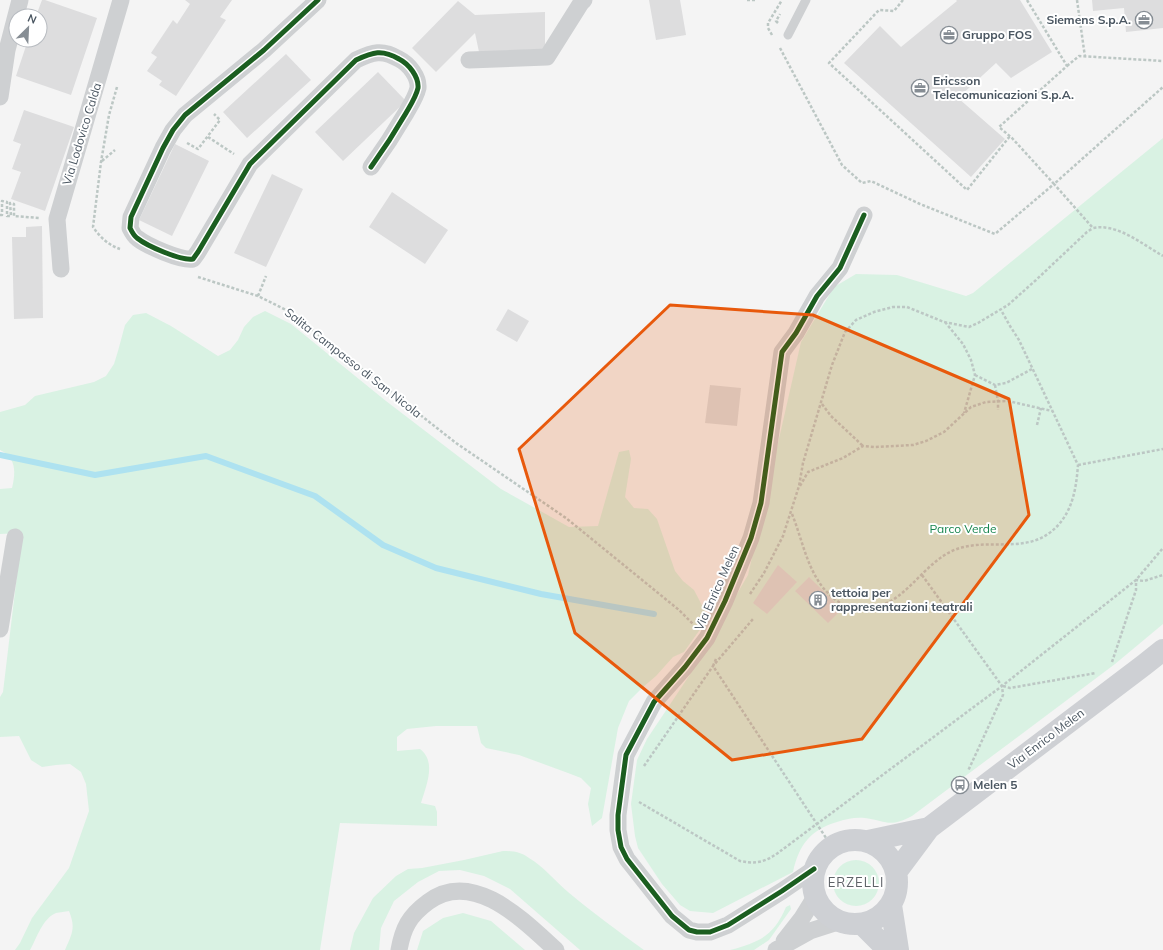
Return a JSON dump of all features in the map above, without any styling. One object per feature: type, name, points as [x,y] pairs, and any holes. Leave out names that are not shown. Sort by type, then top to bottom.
[{"type":"street","points":[[0,97],[7,50],[16,10],[20,0]]},
{"type":"street","name":"Via Lodovico Calda","points":[[61,269],[57,219],[121,0]]},
{"type":"street","points":[[318,0],[264,50],[185,115],[173,130],[163,148],[131,217],[130,228],[138,239],[164,252],[178,258],[189,260],[193,259],[250,164],[356,60],[378,52],[389,53],[403,61],[408,66],[415,75],[418,88],[390,141],[371,167]]},
{"type":"street","points":[[470,60],[547,57],[584,0]]},
{"type":"street","name":"Via Enrico Melen","points":[[814,869],[728,925],[710,932],[697,932],[680,924],[672,916],[626,859],[621,848],[618,830],[618,815],[626,755],[654,702],[685,667],[707,638],[751,538],[761,503],[782,352],[796,333],[817,296],[840,268],[864,216]]},
{"type":"street","points":[[0,629],[15,537]]},
{"type":"street","name":"Via Enrico Melen","points":[[897,871],[929,828],[1163,650]]},
{"type":"street","name":"Via Enrico Melen","points":[[868,841],[929,828]]},
{"type":"street","points":[[852,839],[868,841],[886,853],[897,871],[898,890],[891,906],[878,918],[862,924],[848,924],[838,922],[821,910],[811,885],[814,869],[822,854],[832,847],[836,844],[852,839]]},
{"type":"street","points":[[398,950],[405,926],[412,915],[432,899],[456,891],[485,896],[498,902],[512,911],[556,950]]},
{"type":"street","points":[[777,949],[802,918],[815,898]]},
{"type":"street","points":[[891,906],[898,950]]},
{"type":"street","points":[[777,949],[810,931],[838,922]]},
{"type":"street","points":[[862,924],[888,950]]},
{"type":"lane","points":[[788,35],[806,0]]},
{"type":"path","points":[[747,0],[756,0]]},
{"type":"path","points":[[775,39],[768,28],[768,23],[782,0]]},
{"type":"path","points":[[904,0],[894,11],[879,10],[829,64],[967,190],[1010,136]]},
{"type":"path","points":[[1027,0],[1067,66]]},
{"type":"path","points":[[1077,0],[1085,57]]},
{"type":"path","points":[[778,45],[842,165],[862,183],[871,181],[920,204],[995,234],[1054,184],[1163,87]]},
{"type":"path","points":[[1093,228],[1010,136],[999,126],[1079,56],[1163,61]]},
{"type":"path","points":[[119,80],[109,115],[101,162],[93,226],[100,237],[112,246],[127,251]]},
{"type":"path","points":[[198,149],[220,120]]},
{"type":"path","points":[[208,137],[250,164]]},
{"type":"path","points":[[101,162],[115,150]]},
{"type":"path","points":[[0,215],[2,215],[2,202],[7,202],[7,216],[11,216],[10,203],[14,204],[14,216],[57,219]]},
{"type":"path","points":[[746,600],[773,556],[783,536],[799,486],[803,463],[832,365],[845,332],[856,320],[874,312],[893,307],[907,307],[944,322],[969,327],[1001,310],[1093,228],[1111,228],[1122,232],[1163,256]]},
{"type":"path","points":[[258,296],[266,276]]},
{"type":"path","points":[[791,513],[813,572],[821,585],[842,604],[853,608],[866,609],[880,607],[896,598],[935,562],[952,551],[973,546],[1017,544],[1035,541],[1058,526],[1072,504],[1077,486],[1078,464],[1019,340],[1001,310]]},
{"type":"path","points":[[944,322],[962,344],[971,360],[975,375],[964,413]]},
{"type":"path","points":[[975,375],[995,385],[1006,383],[1032,369]]},
{"type":"path","points":[[995,385],[998,410]]},
{"type":"path","points":[[799,486],[808,472],[843,458],[863,446],[874,447],[913,445],[926,441],[944,432],[964,413],[978,404],[1008,401],[1053,411]]},
{"type":"path","points":[[821,404],[831,416],[863,446]]},
{"type":"path","points":[[1037,425],[1041,408]]},
{"type":"path","points":[[1078,464],[1163,449]]},
{"type":"path","points":[[634,797],[656,813],[740,861],[759,863],[770,858],[1002,686],[1136,580],[1163,548]]},
{"type":"path","points":[[922,575],[1002,686],[1002,694],[968,771],[981,788]]},
{"type":"path","points":[[1136,580],[1144,581],[1163,575]]},
{"type":"path","points":[[1108,668],[1112,663],[1136,590],[1136,580]]},
{"type":"path","points":[[642,769],[713,666],[753,618]]},
{"type":"path","points":[[713,666],[832,847]]},
{"type":"path","points":[[1002,686],[1010,688],[1102,672]]},
{"type":"highlighted area","points":[[670,305],[813,315],[1009,399],[1029,515],[862,739],[732,760],[575,633],[519,449]]},
{"type":"green space","name":"Parco Verde","points":[[1163,138],[1163,624],[1115,664],[912,816],[893,823],[865,818],[851,818],[828,825],[813,834],[802,846],[793,872],[713,913],[690,911],[680,905],[662,884],[638,848],[631,804],[637,760],[647,739],[689,676],[748,575],[801,342],[834,287],[856,274],[897,275],[966,296],[973,293]]},
{"type":"green space","points":[[265,311],[291,324],[386,401],[501,489],[569,527],[598,526],[619,452],[629,450],[631,459],[625,497],[634,508],[648,509],[657,519],[675,571],[683,581],[694,590],[706,613],[706,621],[684,652],[673,657],[656,676],[629,701],[618,728],[602,818],[592,826],[588,804],[591,788],[581,778],[519,755],[486,748],[481,743],[477,726],[436,726],[407,729],[397,737],[397,751],[420,749],[425,754],[428,761],[429,774],[421,803],[435,806],[437,812],[437,826],[340,823],[320,950],[65,950],[70,940],[73,927],[69,911],[56,913],[43,924],[30,950],[15,950],[32,918],[69,868],[89,811],[86,784],[81,772],[70,764],[42,767],[31,760],[19,736],[0,737],[0,697],[3,692],[22,533],[0,534],[0,489],[12,488],[14,466],[9,457],[0,450],[0,412],[25,405],[35,396],[94,382],[106,376],[114,364],[125,325],[133,315],[146,313],[171,326],[218,356],[230,350],[238,340],[244,327],[253,317]]},
{"type":"green space","points":[[503,851],[520,853],[526,856],[545,870],[577,900],[644,950],[580,950],[510,889],[484,876],[460,870],[439,871],[418,882],[394,901],[381,928],[379,950],[350,950],[354,933],[373,898],[396,876],[408,869],[422,868]]},
{"type":"green space","points":[[852,860],[860,860],[869,864],[875,870],[879,883],[875,896],[869,902],[860,906],[852,906],[843,902],[837,896],[833,887],[833,879],[837,870],[843,864]]},
{"type":"green space","points":[[790,905],[791,909],[769,940],[754,950],[730,950],[757,941],[771,931],[786,907]]},
{"type":"green space","points":[[463,913],[491,921],[525,950],[417,950],[423,931],[443,918]]},
{"type":"building","points":[[42,0],[45,0],[97,18],[71,95],[16,76],[25,48],[48,48],[48,8],[39,8]]},
{"type":"building","points":[[185,0],[232,0],[220,17],[226,20],[176,96],[159,85],[162,81],[147,71],[157,57],[151,53],[173,20],[177,24],[190,4]]},
{"type":"building","points":[[649,0],[680,0],[686,35],[656,40]]},
{"type":"building","name":"Ericsson Telecomunicazioni S.p.A.","points":[[956,0],[1020,0],[1052,52],[1011,78],[996,63],[958,98],[1005,139],[971,177],[844,63],[880,26],[901,47],[957,1]]},
{"type":"building","name":"Siemens S.p.A.","points":[[1092,0],[1163,0],[1163,28],[1126,32],[1124,8],[1093,11]]},
{"type":"building","points":[[458,1],[475,15],[545,12],[545,49],[479,52],[475,33],[436,72],[412,48]]},
{"type":"building","points":[[286,54],[311,80],[247,138],[223,112]]},
{"type":"building","points":[[378,72],[406,101],[343,161],[315,132]]},
{"type":"building","points":[[24,110],[74,127],[45,211],[11,199],[21,172],[12,169],[21,144],[13,141]]},
{"type":"building","points":[[175,144],[209,161],[172,236],[139,220]]},
{"type":"building","points":[[272,174],[303,189],[266,267],[234,253]]},
{"type":"building","points":[[392,192],[448,230],[425,264],[369,227]]},
{"type":"building","points":[[42,226],[43,318],[14,319],[12,237],[26,237],[26,227]]},
{"type":"building","points":[[508,309],[529,321],[517,342],[496,330]]},
{"type":"building","points":[[710,385],[741,388],[737,426],[705,423]]},
{"type":"building","points":[[778,565],[797,582],[767,614],[753,603]]},
{"type":"building","name":"tettoia per rappresentazioni teatrali","points":[[809,577],[842,609],[828,623],[795,591]]},
{"type":"waterway","points":[[0,455],[95,475],[206,456],[315,496],[383,545],[436,568],[541,594],[654,614]]},
{"type":"cycle path","points":[[318,0],[264,50],[185,115],[173,130],[163,148],[131,217],[130,228],[136,237],[148,245],[181,258],[193,259],[250,164],[356,60],[368,55],[382,53],[388,54],[403,61],[413,71],[417,80],[418,88],[402,120],[371,167]]},
{"type":"cycle path","points":[[814,869],[728,925],[710,932],[697,932],[689,930],[672,916],[627,859],[621,847],[618,830],[618,815],[626,755],[654,702],[685,667],[707,638],[725,601],[751,538],[761,503],[782,352],[796,333],[817,296],[840,268],[864,215]]},
{"type":"place","name":"Siemens S.p.A.","points":[[1144,20]]},
{"type":"place","name":"Gruppo FOS","points":[[949,35]]},
{"type":"place","name":"Ericsson Telecomunicazioni S.p.A.","points":[[920,88]]},
{"type":"place","name":"tettoia per rappresentazioni teatrali","points":[[818,600]]},
{"type":"place","name":"Melen 5","points":[[960,785]]},
{"type":"district","name":"ERZELLI","points":[[856,882]]}]
